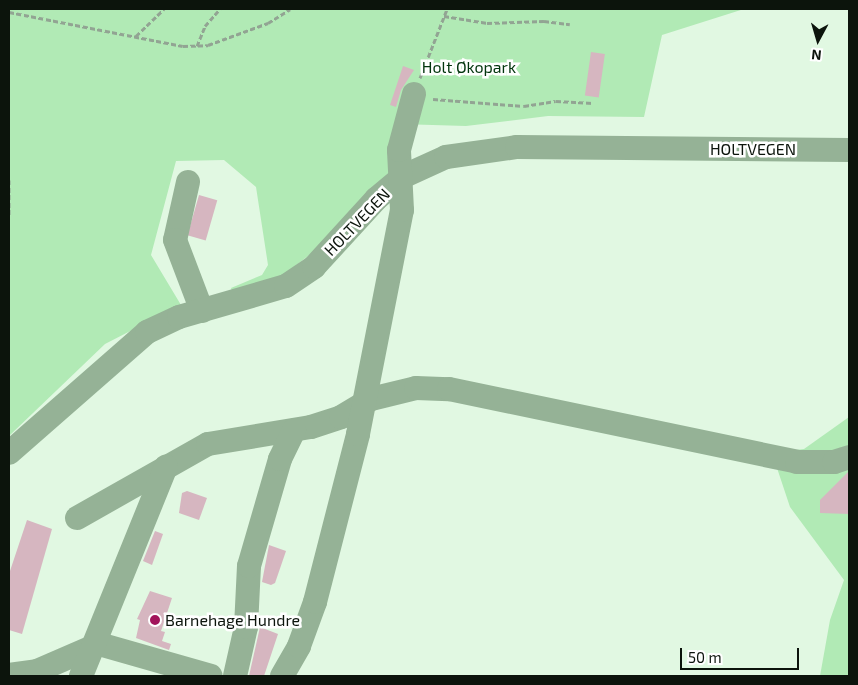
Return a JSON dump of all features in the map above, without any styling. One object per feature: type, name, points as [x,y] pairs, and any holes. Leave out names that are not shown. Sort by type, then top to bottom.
[{"type":"street","points":[[282,676],[299,646],[328,560],[363,404],[402,210],[402,177],[399,150],[414,94]]},
{"type":"street","name":"HOLTVEGEN","points":[[9,453],[147,332],[202,312],[271,293],[302,276],[402,177],[455,154],[517,146],[849,150]]},
{"type":"street","points":[[188,182],[176,249],[202,312]]},
{"type":"street","points":[[77,518],[166,467],[217,441],[294,430],[341,417],[363,404],[401,390],[449,389],[797,462],[822,463],[849,457]]},
{"type":"street","points":[[235,676],[246,627],[249,566],[280,459],[294,430]]},
{"type":"street","points":[[80,676],[166,467]]},
{"type":"street","points":[[9,675],[37,671],[92,645],[211,676]]},
{"type":"path","points":[[136,37],[164,9]]},
{"type":"path","points":[[197,46],[205,26],[220,9]]},
{"type":"path","points":[[9,12],[136,37],[197,46],[268,23],[290,9]]},
{"type":"path","points":[[447,9],[414,94],[436,100],[524,106],[556,101],[593,103]]},
{"type":"path","points":[[444,16],[487,23],[544,21],[570,24]]},
{"type":"path","points":[[9,180],[9,216]]},
{"type":"green space","name":"Holt Økopark","points":[[9,9],[744,9],[662,35],[644,117],[548,116],[466,126],[399,124],[393,170],[325,243],[278,279],[233,295],[231,288],[262,275],[268,265],[256,187],[224,160],[176,161],[151,255],[181,305],[105,344],[9,436]]},
{"type":"green space","points":[[849,417],[849,676],[820,676],[830,620],[844,580],[790,507],[772,453],[804,449]]},
{"type":"building","points":[[591,52],[605,54],[599,98],[585,96]]},
{"type":"building","points":[[403,66],[414,70],[401,90],[396,107],[390,105]]},
{"type":"building","points":[[199,195],[217,200],[206,241],[187,235]]},
{"type":"building","points":[[849,471],[849,514],[820,513],[820,500]]},
{"type":"building","points":[[187,491],[207,498],[199,520],[179,513],[182,493]]},
{"type":"building","points":[[27,520],[52,529],[22,634],[9,630],[9,574]]},
{"type":"building","points":[[155,531],[163,534],[152,565],[143,561]]},
{"type":"building","points":[[269,545],[286,551],[275,583],[271,585],[262,582]]},
{"type":"building","points":[[150,591],[172,598],[161,631],[165,632],[162,641],[171,644],[169,650],[136,638],[140,620],[137,619]]},
{"type":"building","points":[[260,627],[278,634],[264,676],[249,676]]},
{"type":"place","name":"Barnehage Hundre","points":[[155,620]]}]
